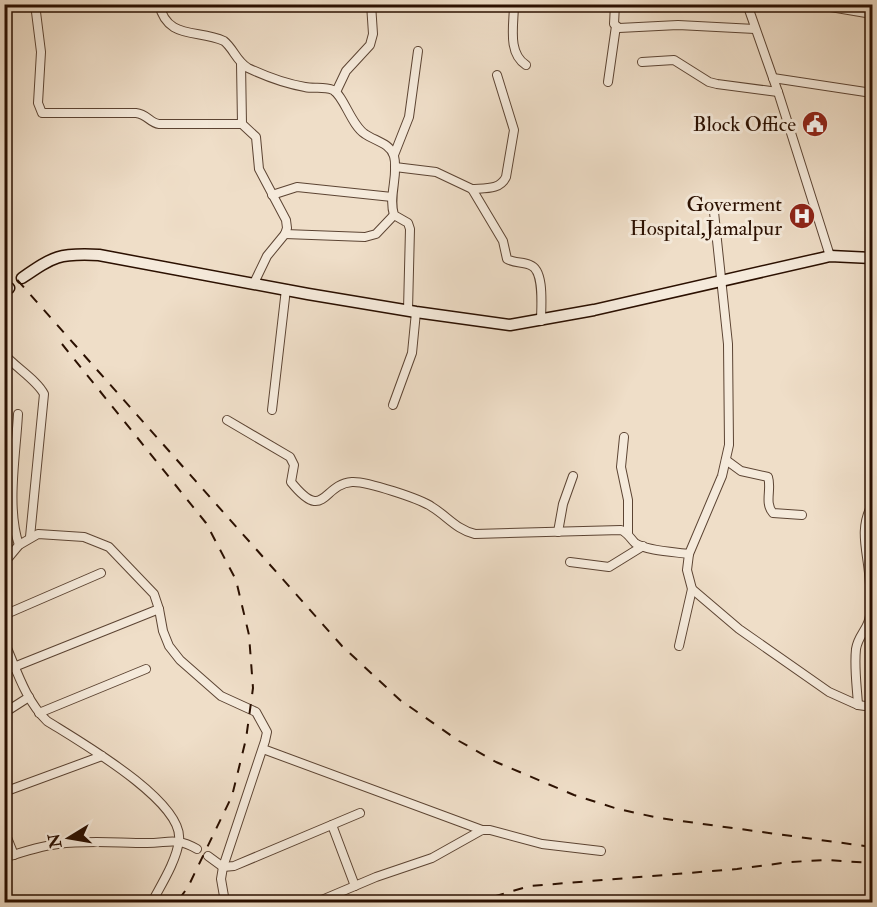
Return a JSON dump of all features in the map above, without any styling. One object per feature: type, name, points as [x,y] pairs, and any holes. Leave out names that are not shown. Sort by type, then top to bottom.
[{"type":"street","points":[[35,4],[41,52],[38,103],[42,113],[136,113],[146,115],[154,123],[159,124],[196,126],[242,124],[256,137],[259,170],[286,220],[285,234],[267,256],[254,284]]},
{"type":"street","points":[[159,4],[162,17],[169,26],[224,41],[241,63],[258,72],[293,84],[325,88],[336,92],[355,124],[364,134],[390,148],[394,155],[395,167],[391,206],[394,215],[408,223],[410,229],[412,311],[412,353],[393,405]]},
{"type":"street","points":[[336,92],[346,71],[370,45],[373,34],[371,4]]},
{"type":"street","points":[[514,4],[513,45],[520,61],[526,65]]},
{"type":"street","points":[[608,82],[616,26],[615,4]]},
{"type":"street","points":[[747,4],[778,92],[830,256]]},
{"type":"street","points":[[813,4],[873,14]]},
{"type":"street","points":[[616,26],[755,29]]},
{"type":"street","points":[[394,155],[409,117],[418,51]]},
{"type":"street","points":[[642,62],[674,60],[709,82],[778,92]]},
{"type":"street","points":[[241,63],[242,124]]},
{"type":"street","points":[[395,167],[436,172],[472,189],[498,187],[504,183],[514,130],[497,75]]},
{"type":"street","points":[[772,78],[873,93]]},
{"type":"street","points":[[272,195],[297,187],[392,197]]},
{"type":"street","points":[[472,189],[503,241],[507,259],[511,262],[530,265],[537,270],[540,283],[541,321]]},
{"type":"street","points":[[679,646],[692,589],[687,570],[689,554],[722,476],[729,445],[728,344],[714,212]]},
{"type":"street","points":[[285,234],[365,237],[382,230],[394,215]]},
{"type":"street","points":[[21,278],[55,257],[79,254],[99,255],[412,311],[498,325],[520,325],[830,256],[873,258]]},
{"type":"street","points":[[272,410],[286,289]]},
{"type":"street","points":[[4,354],[44,394],[30,537]]},
{"type":"street","points":[[18,414],[13,500],[15,534],[19,545]]},
{"type":"street","points":[[227,420],[290,457],[294,465],[291,482],[310,500],[316,502],[321,501],[340,484],[358,482],[420,500],[469,533],[491,535],[614,529],[628,533],[635,542],[643,546],[689,554]]},
{"type":"street","points":[[624,437],[621,467],[628,501],[628,533]]},
{"type":"street","points":[[726,460],[741,471],[768,477],[770,481],[769,508],[773,513],[802,515]]},
{"type":"street","points":[[558,532],[563,504],[573,476]]},
{"type":"street","points":[[858,705],[856,650],[859,636],[870,615],[865,526],[873,505]]},
{"type":"street","points":[[4,563],[19,545],[38,534],[51,533],[84,537],[110,548],[154,594],[166,639],[180,660],[221,696],[256,712],[267,732],[222,867],[221,879],[225,903]]},
{"type":"street","points":[[570,562],[609,567],[643,546]]},
{"type":"street","points":[[4,615],[101,573]]},
{"type":"street","points":[[692,589],[739,630],[829,692],[858,705],[873,707]]},
{"type":"street","points":[[4,671],[159,609]]},
{"type":"street","points":[[4,641],[29,698],[39,713],[47,721],[132,778],[165,807],[176,822],[180,841],[168,873],[152,903]]},
{"type":"street","points":[[39,713],[146,669]]},
{"type":"street","points":[[4,713],[29,698]]},
{"type":"street","points":[[263,749],[482,830],[490,830],[542,844],[601,851]]},
{"type":"street","points":[[4,792],[102,756]]},
{"type":"street","points":[[208,856],[222,867],[243,863],[360,813]]},
{"type":"street","points":[[332,825],[355,886]]},
{"type":"street","points":[[4,830],[14,855]]},
{"type":"street","points":[[317,903],[376,877],[432,858],[482,830]]},
{"type":"street","points":[[4,858],[34,848],[59,844],[180,841],[196,849]]},
{"type":"railway","points":[[4,265],[342,646],[400,700],[459,741],[496,762],[574,795],[618,809],[659,818],[872,847]]},
{"type":"railway","points":[[62,344],[206,523],[236,580],[249,635],[253,688],[246,739],[232,796],[188,887],[177,902]]},
{"type":"railway","points":[[475,902],[530,886],[737,869],[790,862],[827,860],[872,863]]},
{"type":"place","name":"Block Office","points":[[815,124]]},
{"type":"place","name":"Goverment Hospital,Jamalpur","points":[[802,216]]}]
